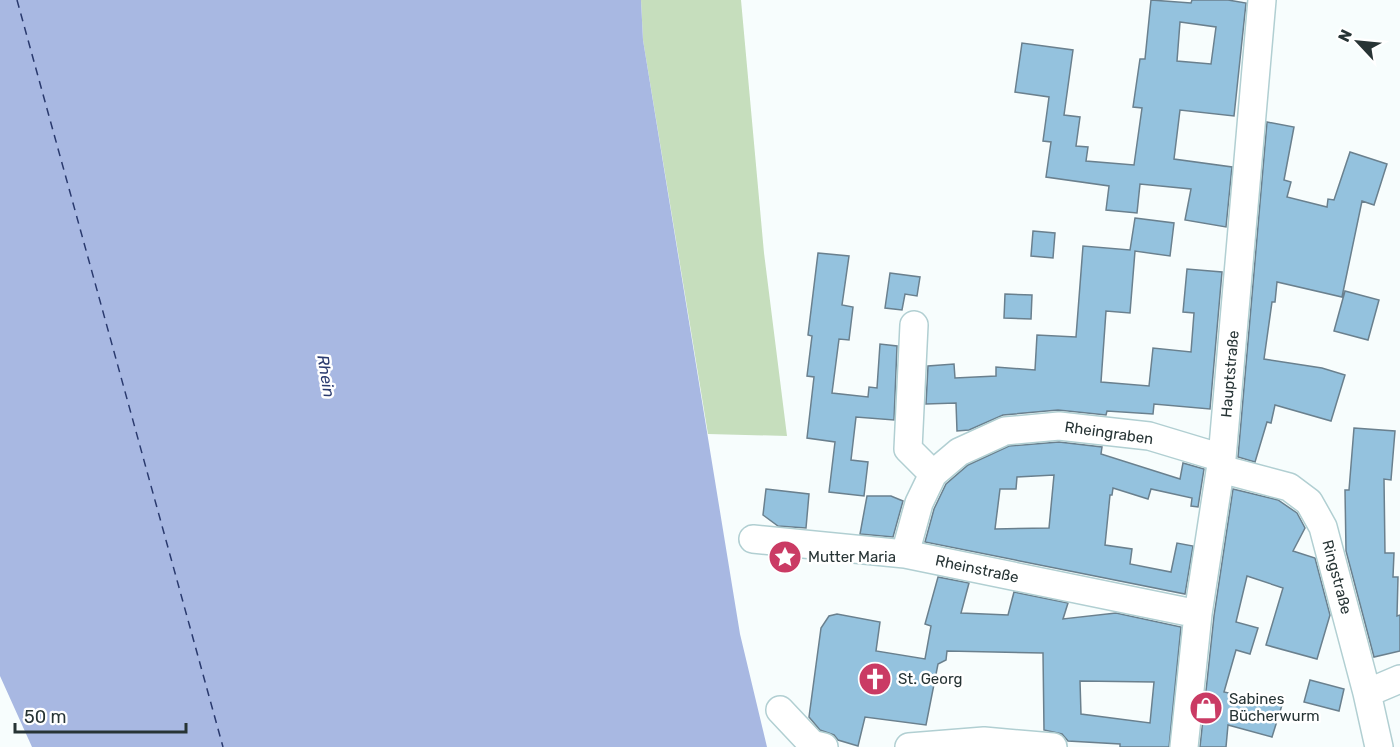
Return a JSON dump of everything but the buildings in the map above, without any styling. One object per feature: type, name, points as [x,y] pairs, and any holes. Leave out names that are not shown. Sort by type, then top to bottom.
[{"type":"street","name":"Hauptstraße","points":[[1184,747],[1198,614],[1222,464],[1262,0]]},
{"type":"street","points":[[914,325],[908,449],[933,474]]},
{"type":"street","name":"Rheingraben","points":[[905,554],[919,503],[933,474],[959,452],[1005,431],[1059,426],[1149,436],[1222,464]]},
{"type":"street","name":"Ringstraße","points":[[1222,464],[1289,487],[1309,502],[1323,527],[1368,693],[1379,747]]},
{"type":"street","name":"Rheinstraße","points":[[753,539],[905,554],[1198,614]]},
{"type":"street","points":[[1368,693],[1400,679]]},
{"type":"street","points":[[780,710],[812,744],[824,747]]},
{"type":"street","points":[[909,747],[984,741],[1053,747]]},
{"type":"green space","points":[[641,0],[741,0],[764,253],[787,436],[708,434],[643,40]]},
{"type":"water","name":"Rhein","points":[[0,0],[641,0],[643,40],[740,634],[767,747],[32,747],[0,676]]},
{"type":"ferry route","points":[[17,0],[223,747]]},
{"type":"place","name":"Mutter Maria","points":[[785,557]]},
{"type":"place","name":"St. Georg","points":[[875,679]]},
{"type":"place","name":"Sabines Bücherwurm","points":[[1206,708]]}]
